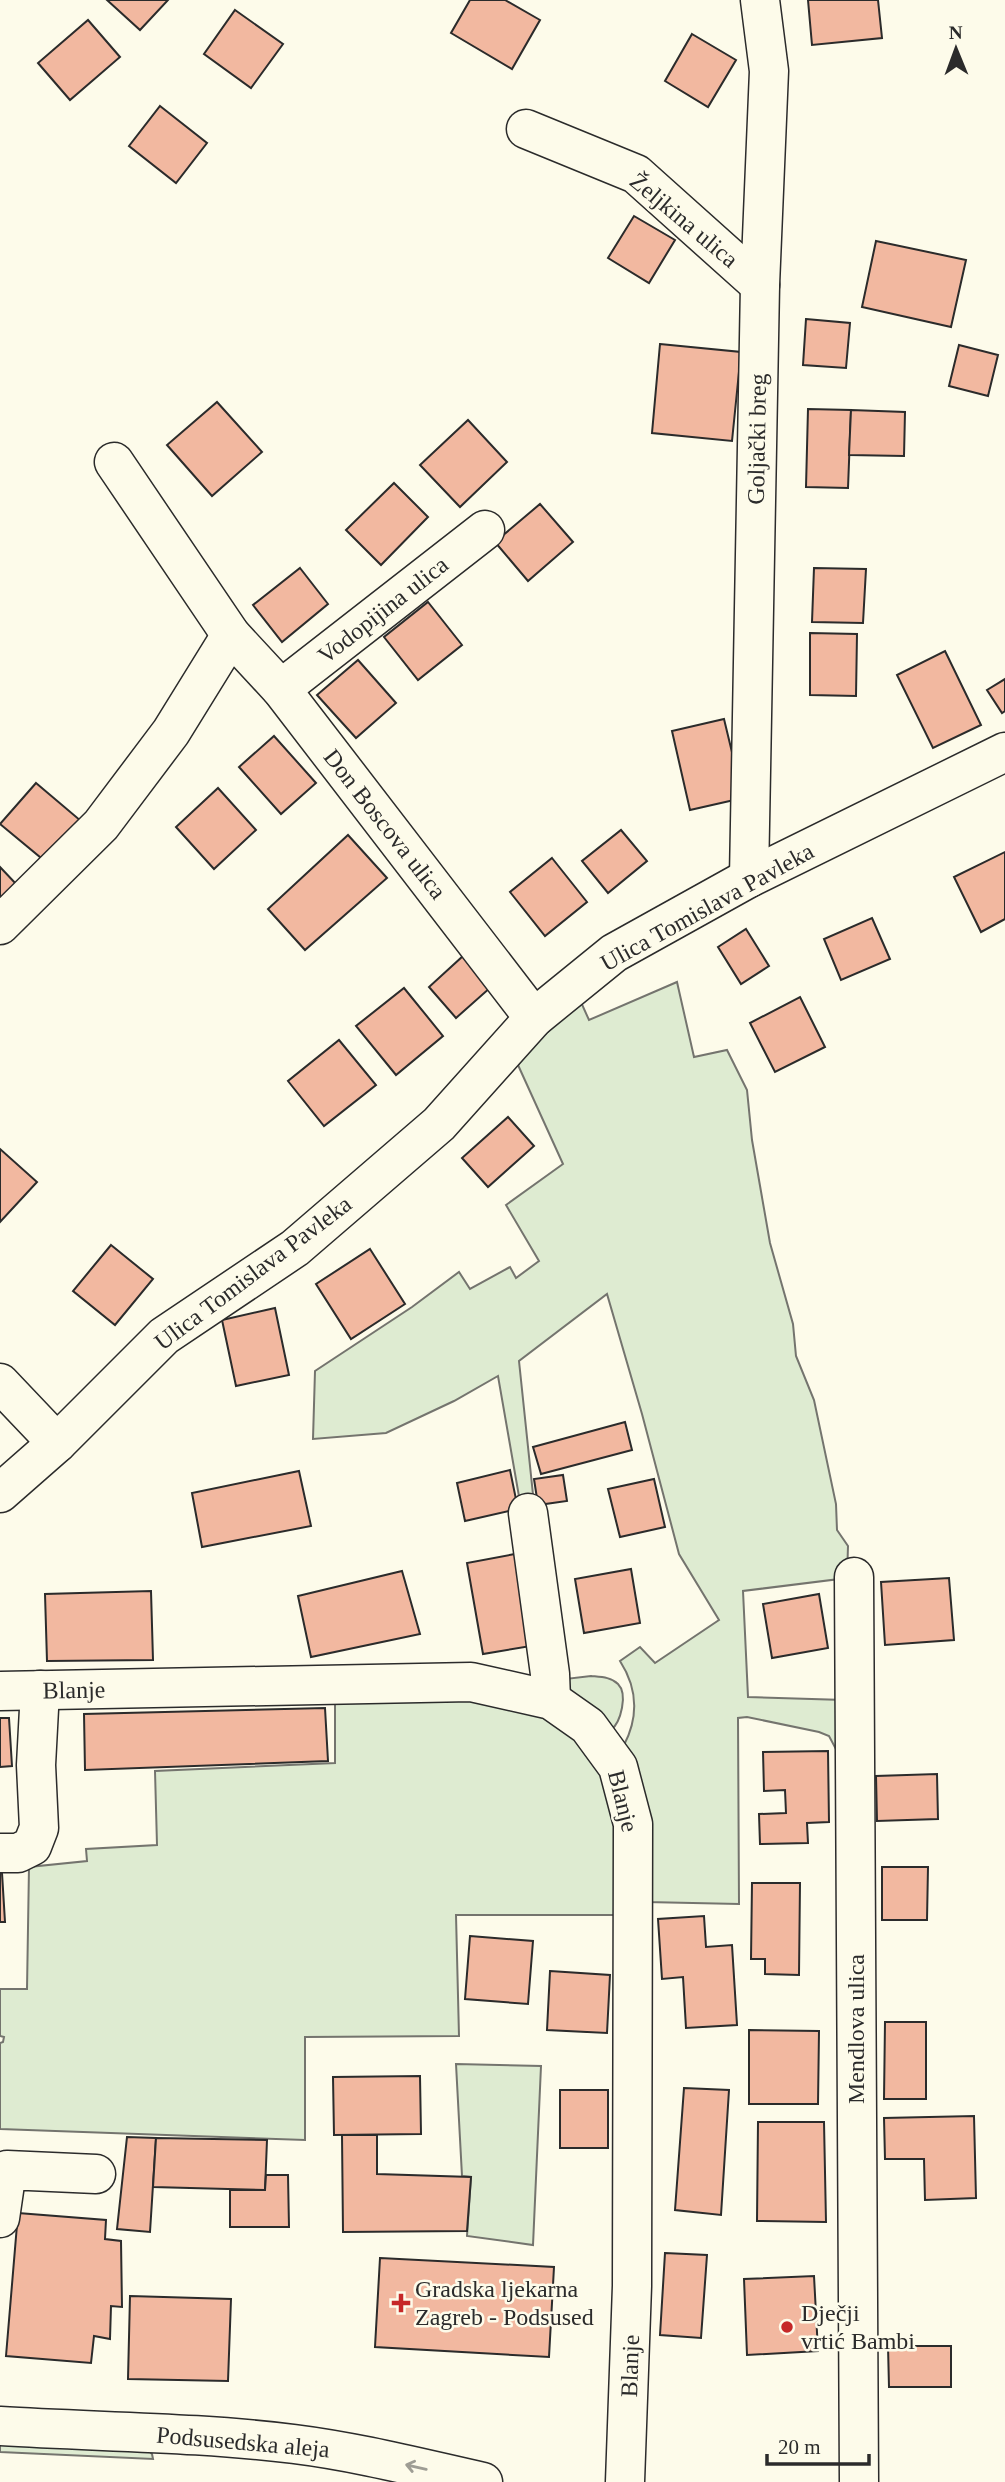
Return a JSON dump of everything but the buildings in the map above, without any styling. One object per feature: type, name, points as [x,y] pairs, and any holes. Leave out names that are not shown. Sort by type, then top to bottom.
[{"type":"street","name":"Goljački breg","points":[[749,878],[760,285],[769,71],[760,0]]},
{"type":"street","name":"Željkina ulica","points":[[526,129],[636,174],[760,285]]},
{"type":"street","name":"Don Boscova ulica","points":[[114,462],[231,635],[281,689],[534,1017]]},
{"type":"street","name":"Vodopijina ulica","points":[[281,689],[485,530]]},
{"type":"street","points":[[0,925],[101,825],[171,732],[231,635]]},
{"type":"street","name":"Ulica Tomislava Pavleka","points":[[0,1493],[57,1443],[164,1336],[295,1248],[439,1124],[534,1017],[614,953],[749,878],[1005,752]]},
{"type":"street","points":[[0,1383],[57,1443]]},
{"type":"street","points":[[528,1513],[550,1674],[551,1700]]},
{"type":"street","name":"Mendlova ulica","points":[[855,1577],[859,2482]]},
{"type":"street","name":"Blanje","points":[[0,1691],[471,1682],[551,1700],[588,1726],[618,1767],[633,1824],[632,2273],[625,2482]]},
{"type":"street","points":[[0,1853],[18,1853],[33,1846],[39,1828],[36,1765],[40,1690]]},
{"type":"street","points":[[0,2218],[7,2170],[96,2174]]},
{"type":"street","name":"Podsusedska aleja","points":[[0,2426],[216,2437],[293,2444],[352,2453],[483,2482]]},
{"type":"green space","points":[[677,982],[694,1057],[727,1050],[747,1090],[752,1140],[770,1243],[793,1324],[796,1356],[814,1400],[836,1504],[837,1530],[848,1546],[847,1578],[743,1591],[748,1697],[844,1700],[838,1753],[829,1736],[819,1732],[747,1717],[738,1718],[739,1904],[646,1902],[624,1745],[634,1713],[633,1692],[620,1661],[640,1647],[655,1663],[719,1620],[679,1554],[607,1294],[519,1361],[534,1504],[521,1508],[498,1376],[454,1401],[386,1433],[313,1439],[315,1371],[412,1307],[459,1272],[470,1289],[510,1267],[516,1278],[539,1261],[506,1205],[563,1164],[518,1065],[540,1030],[576,991],[589,1020]]},
{"type":"green space","points":[[591,1676],[612,1680],[618,1684],[623,1694],[618,1721],[611,1730],[569,1693],[565,1679]]},
{"type":"green space","points":[[483,1690],[567,1725],[615,1789],[623,1915],[456,1915],[459,2036],[305,2037],[305,2140],[0,2129],[0,2043],[4,2037],[0,2036],[0,1989],[27,1989],[29,1867],[87,1861],[86,1849],[157,1845],[155,1771],[335,1763],[335,1695]]},
{"type":"green space","points":[[456,2064],[541,2066],[533,2245],[467,2236],[471,2177],[462,2176]]},
{"type":"green space","points":[[0,2442],[148,2450],[153,2459],[0,2452]]},
{"type":"place","name":"Gradska ljekarna Zagreb - Podsused","points":[[401,2303]]},
{"type":"place","name":"Dječji vrtić Bambi","points":[[787,2327]]}]
